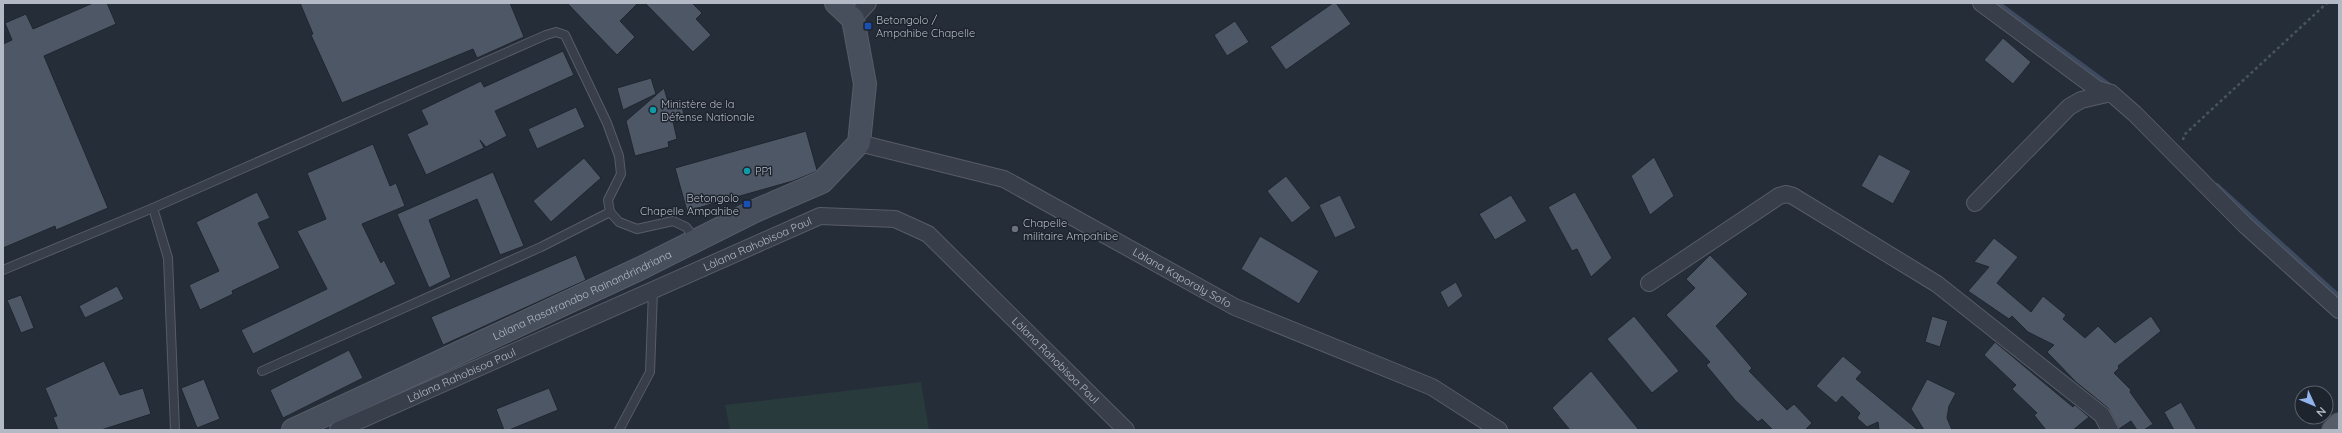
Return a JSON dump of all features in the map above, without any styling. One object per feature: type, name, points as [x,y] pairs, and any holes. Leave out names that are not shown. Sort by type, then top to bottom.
[{"type":"main road","points":[[2333,430],[2339,424]]},
{"type":"street","points":[[836,3],[853,19],[865,84],[859,143]]},
{"type":"street","points":[[853,19],[868,3]]},
{"type":"street","points":[[1981,3],[2097,89],[2111,93],[2135,114],[2245,225],[2339,310]]},
{"type":"street","points":[[1976,203],[2069,107],[2081,100],[2111,93]]},
{"type":"street","name":"Làlana Rasatranabo Rainandrindriana","points":[[293,430],[822,182],[859,143]]},
{"type":"street","name":"Làlana Kaporaly Sofo","points":[[859,143],[1004,179],[1235,307],[1432,387],[1499,430]]},
{"type":"street","points":[[1649,284],[1779,196],[1786,194],[1793,196],[1937,284],[2102,416],[2110,430]]},
{"type":"street","name":"Làlana Rahobisoa Paul","points":[[338,430],[820,216],[895,219],[928,234],[1126,430]]},
{"type":"lane","points":[[3,270],[153,208],[348,121],[556,32],[565,35],[607,123],[619,156],[621,174],[608,200],[610,212],[619,222],[637,229],[673,221],[686,226],[696,240]]},
{"type":"lane","points":[[153,208],[168,258],[174,430]]},
{"type":"lane","points":[[262,371],[541,247],[610,212]]},
{"type":"lane","points":[[619,430],[650,372],[653,291]]},
{"type":"path","points":[[2185,145],[2182,141],[2184,135],[2327,3]]},
{"type":"shaded area","points":[[921,382],[929,430],[730,430],[725,405]]},
{"type":"building","points":[[93,3],[107,3],[116,24],[44,56],[108,208],[56,230],[55,226],[3,248],[3,44],[12,40],[5,23],[26,14],[33,29]]},
{"type":"building","points":[[300,3],[510,3],[524,37],[477,58],[473,49],[342,103],[311,35],[313,34]]},
{"type":"building","points":[[567,3],[638,3],[620,21],[635,37],[617,55]]},
{"type":"building","points":[[645,3],[692,3],[702,13],[696,19],[711,35],[693,52]]},
{"type":"building","points":[[1333,3],[1336,3],[1351,24],[1286,70],[1270,47]]},
{"type":"building","points":[[1235,21],[1249,42],[1227,56],[1214,35]]},
{"type":"building","points":[[2003,38],[2031,62],[2013,84],[1984,60]]},
{"type":"building","points":[[563,51],[574,75],[495,111],[507,136],[486,147],[480,140],[484,148],[426,175],[407,134],[428,124],[421,110],[481,81],[484,87]]},
{"type":"building","points":[[651,78],[656,94],[623,110],[617,88]]},
{"type":"building","name":"Ministère de la Défense Nationale","points":[[664,88],[668,102],[680,99],[685,118],[673,121],[677,139],[668,142],[669,147],[635,156],[626,121]]},
{"type":"building","points":[[576,107],[585,127],[537,149],[528,129]]},
{"type":"building","name":"PP1","points":[[806,131],[817,170],[815,172],[793,181],[687,211],[675,168]]},
{"type":"building","points":[[373,144],[390,186],[396,183],[405,206],[362,224],[381,263],[384,260],[396,284],[253,354],[241,330],[327,289],[297,231],[326,219],[307,173]]},
{"type":"building","points":[[1879,154],[1911,171],[1893,204],[1861,186]]},
{"type":"building","points":[[1654,157],[1674,196],[1650,215],[1631,176]]},
{"type":"building","points":[[584,158],[601,178],[551,222],[533,201]]},
{"type":"building","points":[[493,172],[524,246],[500,255],[477,199],[429,220],[451,277],[429,288],[397,214]]},
{"type":"building","points":[[1286,176],[1311,208],[1292,223],[1267,191]]},
{"type":"building","points":[[257,192],[270,218],[258,223],[280,268],[232,291],[233,294],[200,310],[189,285],[219,271],[196,222]]},
{"type":"building","points":[[1575,192],[1612,258],[1591,277],[1577,249],[1572,251],[1548,207]]},
{"type":"building","points":[[1340,195],[1356,228],[1335,238],[1319,205]]},
{"type":"building","points":[[1511,195],[1527,221],[1495,240],[1479,214]]},
{"type":"building","points":[[1260,236],[1319,271],[1299,304],[1241,269]]},
{"type":"building","points":[[1994,238],[2018,257],[1997,283],[2031,312],[2043,296],[2066,315],[2063,319],[2085,338],[2098,326],[2115,343],[2151,316],[2161,331],[2118,366],[2119,368],[2114,373],[2131,390],[2130,392],[2153,424],[2144,430],[2137,430],[2131,421],[2119,429],[2108,408],[2076,382],[2047,352],[2054,345],[2028,332],[2012,316],[2009,319],[1968,291],[1989,267],[1974,262]]},
{"type":"building","points":[[576,255],[586,280],[443,345],[431,317]]},
{"type":"building","points":[[1710,255],[1748,294],[1716,326],[1752,368],[1749,371],[1787,410],[1794,404],[1812,423],[1805,430],[1773,430],[1762,419],[1758,422],[1735,400],[1706,365],[1710,362],[1666,315],[1695,288],[1686,279]]},
{"type":"building","points":[[1456,282],[1463,296],[1448,308],[1440,292]]},
{"type":"building","points":[[117,286],[124,299],[85,318],[79,306]]},
{"type":"building","points":[[21,295],[34,328],[21,333],[7,300]]},
{"type":"building","points":[[1634,316],[1679,371],[1652,393],[1607,339]]},
{"type":"building","points":[[1932,316],[1948,321],[1940,347],[1925,342]]},
{"type":"building","points":[[1995,342],[2073,407],[2075,405],[2089,417],[2073,430],[2046,430],[2034,415],[2037,413],[2012,389],[2016,385],[1984,355]]},
{"type":"building","points":[[349,350],[363,378],[283,418],[270,390]]},
{"type":"building","points":[[1843,356],[1862,372],[1856,379],[1918,430],[1879,430],[1878,422],[1867,427],[1857,418],[1860,413],[1842,396],[1836,403],[1816,386]]},
{"type":"building","points":[[104,361],[120,395],[143,388],[151,414],[101,430],[58,430],[53,417],[57,416],[45,388]]},
{"type":"building","points":[[1591,371],[1639,430],[1570,430],[1552,408]]},
{"type":"building","points":[[204,379],[220,419],[197,428],[181,388]]},
{"type":"building","points":[[1927,379],[1956,393],[1949,406],[1947,418],[1952,430],[1924,430],[1911,409]]},
{"type":"building","points":[[549,388],[558,410],[509,430],[504,430],[496,409]]},
{"type":"building","points":[[2181,402],[2197,430],[2174,430],[2164,412]]},
{"type":"waterway","points":[[1997,3],[2111,87]]},
{"type":"waterway","points":[[2217,186],[2339,297]]},
{"type":"place","name":"Betongolo / Ampahibe Chapelle","points":[[868,26]]},
{"type":"place","name":"Ministère de la Défense Nationale","points":[[653,110]]},
{"type":"place","name":"PP1","points":[[747,171]]},
{"type":"place","name":"Betongolo Chapelle Ampahibe","points":[[747,204]]},
{"type":"place","name":"Chapelle militaire Ampahibe","points":[[1015,229]]}]
